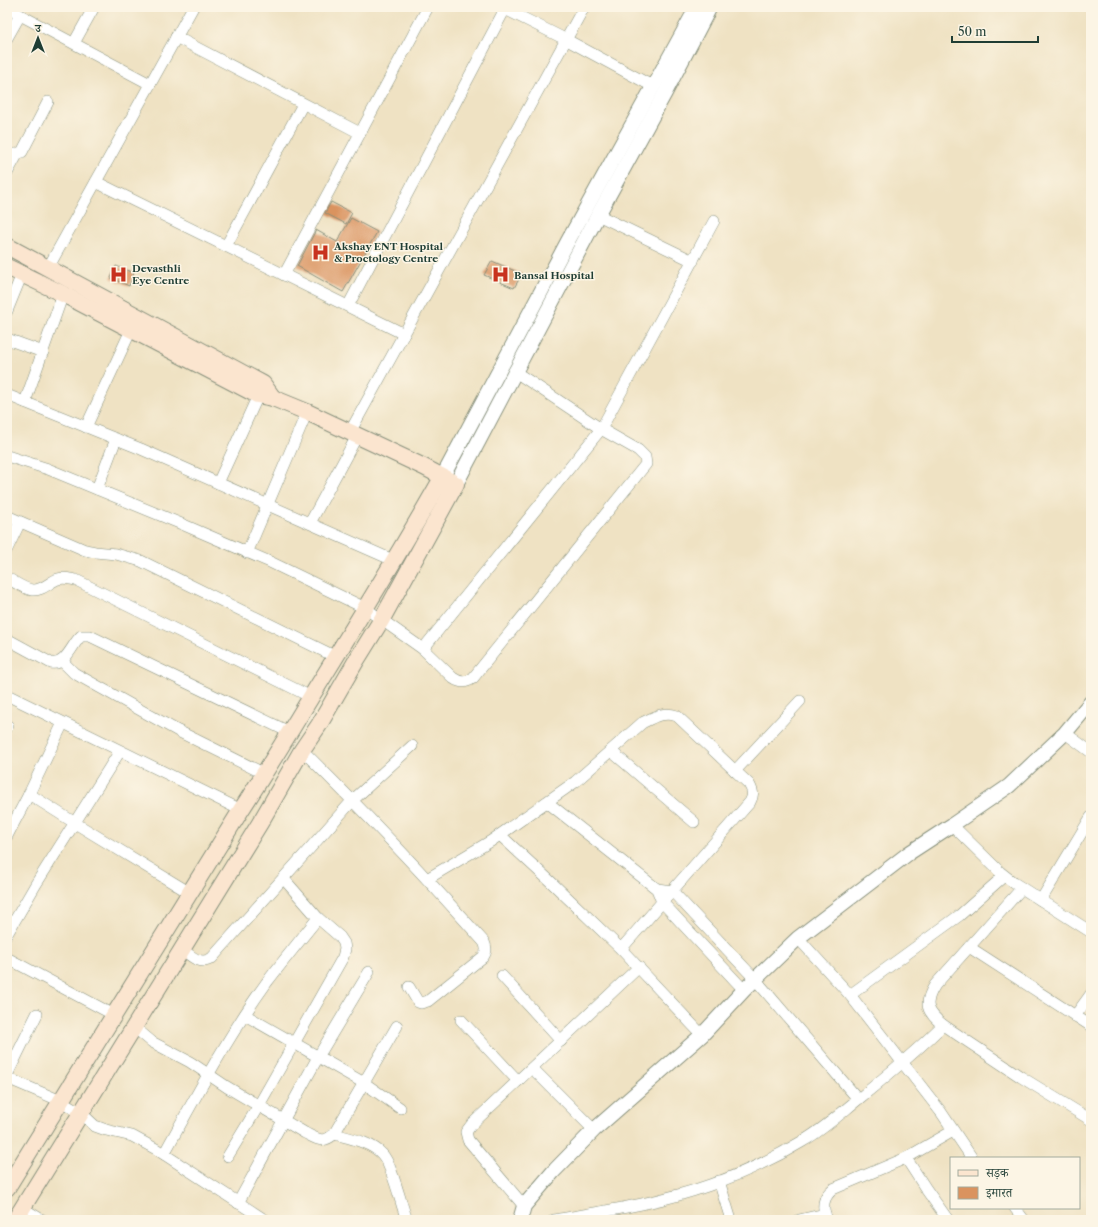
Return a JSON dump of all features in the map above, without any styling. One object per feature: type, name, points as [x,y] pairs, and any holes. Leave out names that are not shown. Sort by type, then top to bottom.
[{"type":"main road","points":[[7,246],[48,268],[273,398],[307,412],[424,467],[449,481]]},
{"type":"main road","points":[[7,267],[63,294],[131,330],[260,390]]},
{"type":"main road","points":[[7,1188],[241,810],[265,774],[289,732],[395,560],[449,481]]},
{"type":"main road","points":[[18,1214],[260,823],[302,750],[319,725],[382,619],[449,481]]},
{"type":"street","points":[[74,43],[94,7]]},
{"type":"street","points":[[48,268],[193,7]]},
{"type":"street","points":[[284,275],[428,7]]},
{"type":"street","points":[[310,524],[353,434],[404,334],[584,7]]},
{"type":"street","points":[[449,481],[546,282],[697,7]]},
{"type":"street","points":[[449,481],[514,371],[710,7]]},
{"type":"street","points":[[7,8],[150,84]]},
{"type":"street","points":[[348,306],[504,8],[654,86]]},
{"type":"street","points":[[7,38],[20,15]]},
{"type":"street","points":[[176,37],[360,133]]},
{"type":"street","points":[[7,173],[12,154],[24,149],[48,102]]},
{"type":"street","points":[[226,246],[303,104]]},
{"type":"street","points":[[96,182],[404,334]]},
{"type":"street","points":[[598,214],[692,261]]},
{"type":"street","points":[[423,649],[601,429],[714,221]]},
{"type":"street","points":[[7,310],[22,274]]},
{"type":"street","points":[[25,402],[63,294]]},
{"type":"street","points":[[86,427],[131,330]]},
{"type":"street","points":[[7,339],[43,352]]},
{"type":"street","points":[[7,456],[48,469],[247,552],[366,608],[423,649],[458,682],[467,682],[473,678],[644,468],[646,460],[643,454],[601,429],[514,371]]},
{"type":"street","points":[[218,483],[260,390]]},
{"type":"street","points":[[7,395],[116,439],[395,560]]},
{"type":"street","points":[[247,552],[307,412]]},
{"type":"street","points":[[96,489],[116,439]]},
{"type":"street","points":[[7,516],[85,550],[116,554],[141,561],[336,657]]},
{"type":"street","points":[[7,549],[20,522]]},
{"type":"street","points":[[7,578],[32,590],[39,589],[59,578],[76,580],[311,697]]},
{"type":"street","points":[[7,639],[51,663],[56,664],[62,661],[81,636],[90,636],[289,732]]},
{"type":"street","points":[[62,661],[74,673],[178,731],[265,774]]},
{"type":"street","points":[[7,695],[241,810]]},
{"type":"street","points":[[735,771],[800,701]]},
{"type":"street","points":[[520,1220],[524,1206],[553,1172],[594,1130],[702,1035],[744,990],[798,938],[908,853],[1009,786],[1066,733],[1091,702]]},
{"type":"street","points":[[424,876],[500,835],[575,782],[642,723],[655,716],[663,714],[677,716],[749,784],[753,792],[753,797],[621,949]]},
{"type":"street","points":[[7,835],[29,794],[63,723]]},
{"type":"street","points":[[1066,733],[1091,752]]},
{"type":"street","points":[[182,949],[196,960],[208,960],[284,879],[353,800],[412,746]]},
{"type":"street","points":[[302,750],[353,800],[484,942],[487,950],[483,957],[424,1002],[418,1002],[409,987]]},
{"type":"street","points":[[7,934],[36,884],[120,751]]},
{"type":"street","points":[[611,751],[694,822]]},
{"type":"street","points":[[29,794],[190,893]]},
{"type":"street","points":[[547,802],[657,889],[662,902],[744,990]]},
{"type":"street","points":[[1041,900],[1091,817]]},
{"type":"street","points":[[952,825],[1004,876],[1091,932]]},
{"type":"street","points":[[500,835],[621,949],[702,1035]]},
{"type":"street","points":[[850,995],[960,915],[1004,876]]},
{"type":"street","points":[[228,1156],[343,957],[345,949],[344,943],[340,937],[318,918],[284,879]]},
{"type":"street","points":[[1022,888],[935,985],[930,993],[928,1008],[931,1016],[942,1025],[1021,1077],[1091,1120]]},
{"type":"street","points":[[657,889],[672,891],[755,979],[858,1099]]},
{"type":"street","points":[[164,1154],[208,1074],[245,1015],[267,983],[318,918]]},
{"type":"street","points":[[798,938],[850,995],[941,1112],[971,1157]]},
{"type":"street","points":[[969,947],[1091,1026]]},
{"type":"street","points":[[7,958],[114,1015]]},
{"type":"street","points":[[524,1206],[468,1140],[466,1132],[472,1124],[639,968]]},
{"type":"street","points":[[238,1203],[318,1057],[369,972]]},
{"type":"street","points":[[502,976],[561,1041]]},
{"type":"street","points":[[1075,1016],[1091,994]]},
{"type":"street","points":[[7,1075],[37,1014]]},
{"type":"street","points":[[245,1015],[364,1083],[400,1108]]},
{"type":"street","points":[[461,1020],[518,1081]]},
{"type":"street","points":[[554,1220],[627,1208],[675,1196],[719,1182],[749,1169],[803,1141],[832,1120],[902,1063],[942,1025]]},
{"type":"street","points":[[134,1027],[152,1042],[190,1062],[284,1121],[320,1140],[329,1139],[334,1134],[397,1026]]},
{"type":"street","points":[[532,1068],[594,1130]]},
{"type":"street","points":[[7,1078],[61,1101],[96,1126],[132,1136],[164,1154],[265,1220]]},
{"type":"street","points":[[799,1220],[826,1217],[823,1207],[824,1200],[827,1194],[833,1189],[906,1158],[953,1131]]},
{"type":"street","points":[[334,1134],[369,1146],[378,1150],[383,1155],[388,1164],[407,1220]]},
{"type":"street","points":[[906,1158],[948,1220]]},
{"type":"street","points":[[719,1182],[731,1220]]},
{"type":"street","points":[[1016,1209],[1024,1220]]},
{"type":"street","points":[[18,1214],[42,1220]]},
{"type":"building","points":[[331,202],[352,213],[346,224],[325,213]]},
{"type":"building","points":[[351,218],[377,232],[343,292],[297,266],[316,230],[337,242]]},
{"type":"building","points":[[492,261],[522,274],[514,288],[484,275]]},
{"type":"building","points":[[116,266],[134,273],[129,286],[111,278]]},
{"type":"place","name":"Akshay ENT Hospital & Proctology Centre","points":[[321,252]]},
{"type":"place","name":"Devasthli Eye Centre","points":[[119,274]]},
{"type":"place","name":"Bansal Hospital","points":[[501,275]]}]
